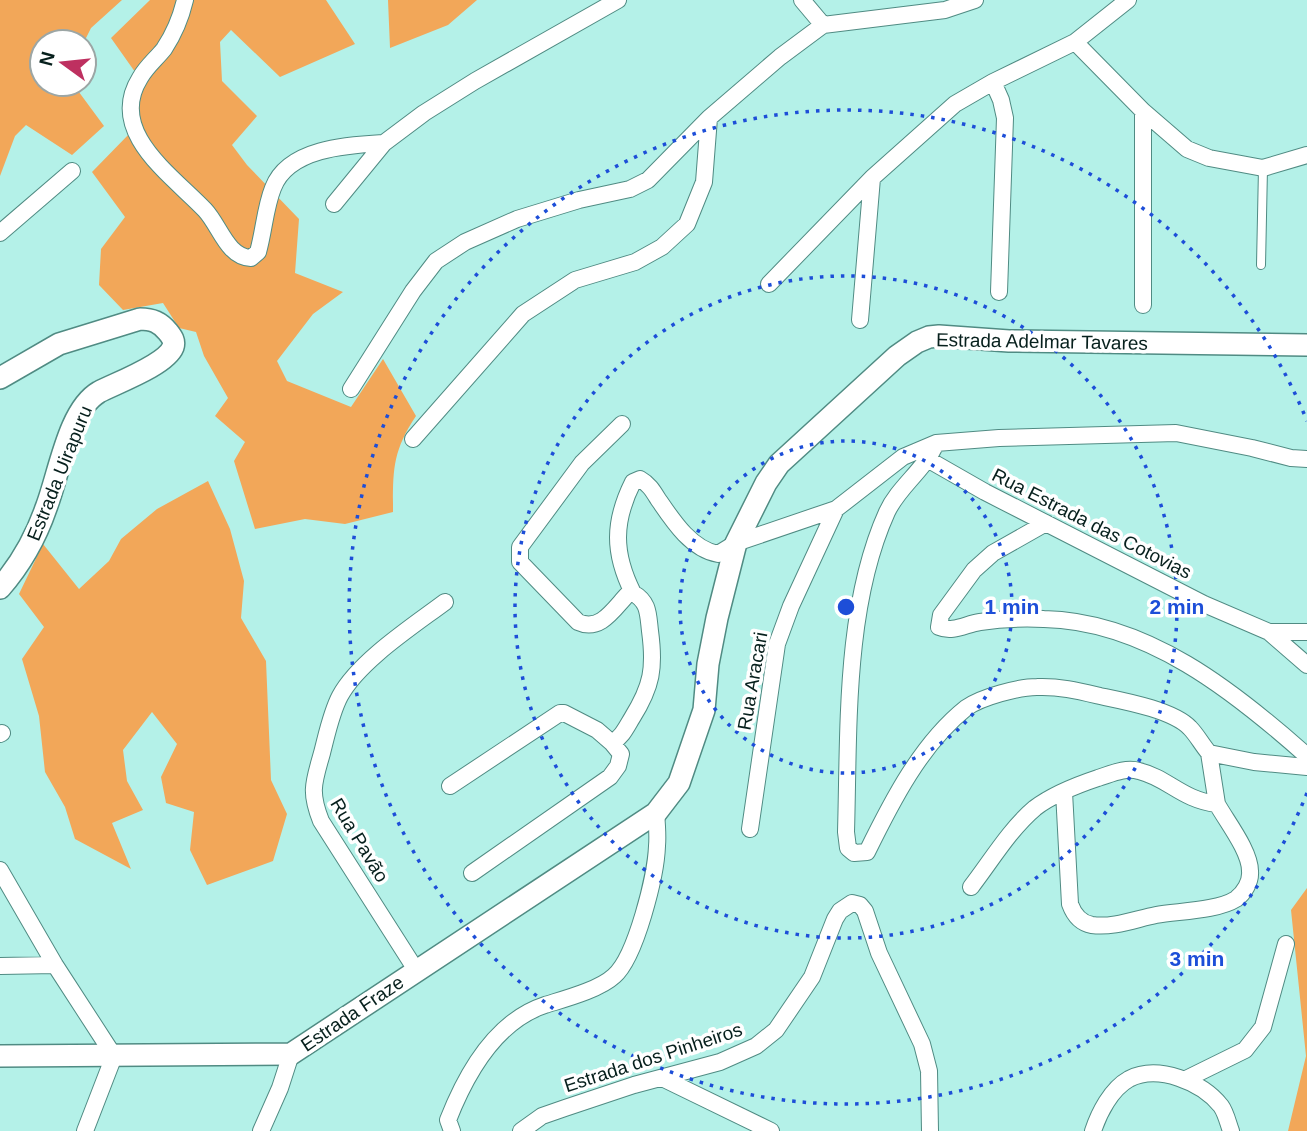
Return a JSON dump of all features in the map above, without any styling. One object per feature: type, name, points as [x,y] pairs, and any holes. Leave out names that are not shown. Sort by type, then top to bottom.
[{"type":"street","points":[[185,0],[174,32],[138,80],[132,100],[132,120],[136,137],[151,156],[208,213],[233,251],[251,258],[258,252],[274,185],[288,168],[319,152],[384,143]]},
{"type":"street","points":[[334,204],[384,143],[424,113],[475,80],[618,0]]},
{"type":"street","points":[[802,0],[823,25]]},
{"type":"street","points":[[351,389],[413,290],[436,261],[465,242],[517,219],[579,200],[638,187],[709,118],[780,57],[823,25],[945,10],[975,0]]},
{"type":"street","points":[[769,284],[872,178],[955,104],[993,82],[1075,42],[1128,0]]},
{"type":"street","points":[[1075,42],[1143,111],[1187,149],[1209,158],[1263,168],[1307,155]]},
{"type":"street","points":[[993,82],[1005,118],[999,292]]},
{"type":"street","points":[[1143,111],[1143,305]]},
{"type":"street","points":[[413,439],[523,314],[575,280],[635,262],[662,247],[687,224],[704,182],[709,118]]},
{"type":"street","points":[[0,233],[72,171]]},
{"type":"street","points":[[860,320],[872,178]]},
{"type":"street","name":"Estrada Uirapuru","points":[[0,378],[59,344],[140,319],[157,322],[173,339],[169,354],[157,363],[90,397],[82,407],[46,510],[15,570],[0,588]]},
{"type":"street","name":"Estrada Adelmar Tavares","points":[[656,813],[679,783],[704,710],[708,664],[736,543],[766,483],[779,464],[897,356],[916,342],[929,337],[1307,345]]},
{"type":"street","points":[[622,424],[582,463],[520,547],[519,556],[520,562],[578,622],[587,626],[599,624],[627,595],[634,593]]},
{"type":"street","points":[[612,743],[620,738],[645,698],[652,678],[653,654],[648,608],[625,578],[616,544],[622,507],[633,482],[640,479],[648,483],[675,523],[706,552],[718,554],[736,543],[836,509],[903,457],[936,443],[999,438],[1176,433],[1291,458],[1307,458]]},
{"type":"street","points":[[936,443],[929,460],[909,480],[888,509],[869,561],[850,681],[846,832],[848,848],[855,853],[867,852],[911,772],[931,746],[968,707],[989,697],[1033,687],[1058,687],[1125,701],[1177,718],[1190,728],[1209,753],[1217,804],[1247,856],[1249,883],[1235,900],[1203,909],[1116,924],[1092,925],[1082,922],[1074,915],[1070,904],[1064,792]]},
{"type":"street","name":"Rua Estrada das Cotovias","points":[[929,460],[1205,604],[1269,632],[1307,665]]},
{"type":"street","name":"Rua Aracari","points":[[750,829],[777,644],[790,606],[836,509]]},
{"type":"street","points":[[1046,523],[993,553],[974,570],[941,615],[939,627],[946,630],[979,622],[1057,619],[1105,629],[1156,648],[1208,676],[1307,756]]},
{"type":"street","name":"Rua Pavão","points":[[416,970],[321,821],[313,802],[313,788],[335,707],[348,683],[403,633],[445,602]]},
{"type":"street","points":[[1269,632],[1307,632]]},
{"type":"street","points":[[450,786],[560,713],[570,715],[597,730],[621,754],[618,766],[610,777],[472,873]]},
{"type":"street","points":[[1209,753],[1254,762],[1307,767]]},
{"type":"street","points":[[971,887],[1036,808],[1064,792],[1122,770],[1136,770],[1188,797],[1217,804]]},
{"type":"street","points":[[448,1127],[471,1075],[501,1032],[531,1011],[567,1000],[613,978],[623,967],[633,946],[650,883],[657,848],[656,813]]},
{"type":"street","name":"Estrada Fraze","points":[[0,1056],[291,1054],[656,813]]},
{"type":"street","points":[[0,870],[55,965],[114,1056],[85,1131]]},
{"type":"street","name":"Estrada dos Pinheiros","points":[[521,1131],[542,1116],[634,1085],[742,1054],[756,1046],[776,1030],[812,978],[835,919],[840,911],[852,902],[865,911],[879,953],[922,1044],[929,1071],[930,1131]]},
{"type":"street","points":[[1184,1080],[1245,1050],[1257,1035],[1263,1027],[1286,944]]},
{"type":"street","points":[[0,966],[55,965]]},
{"type":"street","points":[[261,1131],[291,1054]]},
{"type":"street","points":[[1093,1131],[1098,1114],[1113,1094],[1128,1079],[1145,1074],[1162,1074],[1184,1080],[1208,1092],[1223,1108],[1231,1131]]},
{"type":"street","points":[[662,1078],[771,1131]]},
{"type":"lane","points":[[1261,265],[1263,168]]},
{"type":"shaded area","points":[[0,0],[122,0],[91,28],[28,28],[28,98],[83,98],[104,126],[72,155],[26,125],[15,136],[0,176]]},
{"type":"shaded area","points":[[150,0],[326,0],[355,44],[280,77],[231,30],[220,42],[222,81],[257,116],[232,145],[247,165],[299,219],[295,273],[343,292],[313,314],[277,361],[287,381],[351,407],[383,359],[416,416],[398,451],[393,485],[393,512],[345,524],[305,519],[255,529],[234,461],[245,442],[215,416],[228,398],[204,356],[196,332],[179,328],[163,303],[123,310],[99,285],[101,249],[125,217],[92,172],[131,132],[140,79],[111,38]]},
{"type":"shaded area","points":[[388,0],[477,0],[448,25],[390,48]]},
{"type":"shaded area","points":[[208,481],[230,529],[244,581],[241,618],[266,661],[271,780],[287,814],[273,861],[207,885],[190,850],[194,812],[166,803],[161,777],[177,744],[152,712],[123,750],[127,781],[143,810],[112,823],[131,869],[75,839],[65,807],[45,772],[39,716],[22,659],[44,627],[19,594],[43,544],[79,589],[109,561],[121,539],[157,509]]},
{"type":"shaded area","points":[[1307,888],[1307,1131],[1288,1131],[1306,1056],[1291,910]]}]
